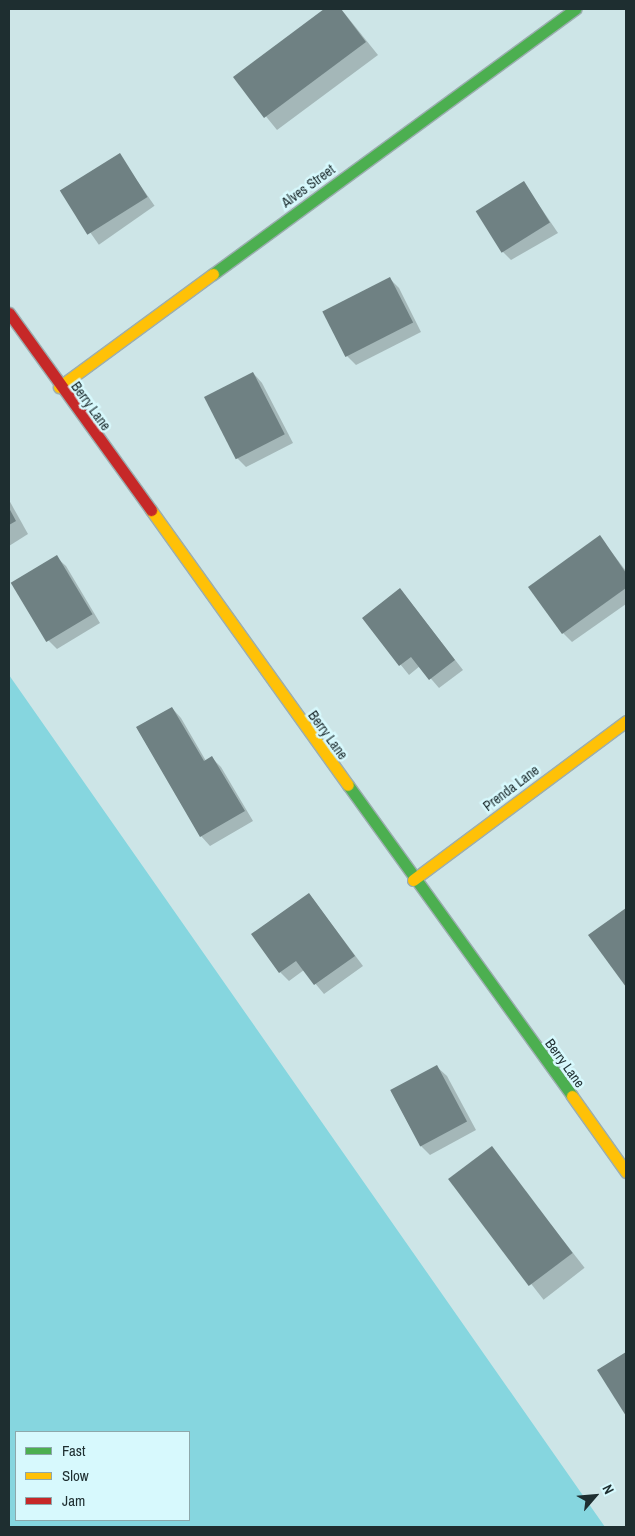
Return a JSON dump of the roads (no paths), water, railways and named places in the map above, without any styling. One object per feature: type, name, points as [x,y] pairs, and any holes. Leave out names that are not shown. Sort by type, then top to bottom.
[{"type":"street","name":"Alves Street","points":[[59,387],[575,9]]},
{"type":"street","name":"Berry Lane","points":[[9,313],[59,387],[626,1172]]},
{"type":"street","name":"Prenda Lane","points":[[414,880],[626,721]]}]
